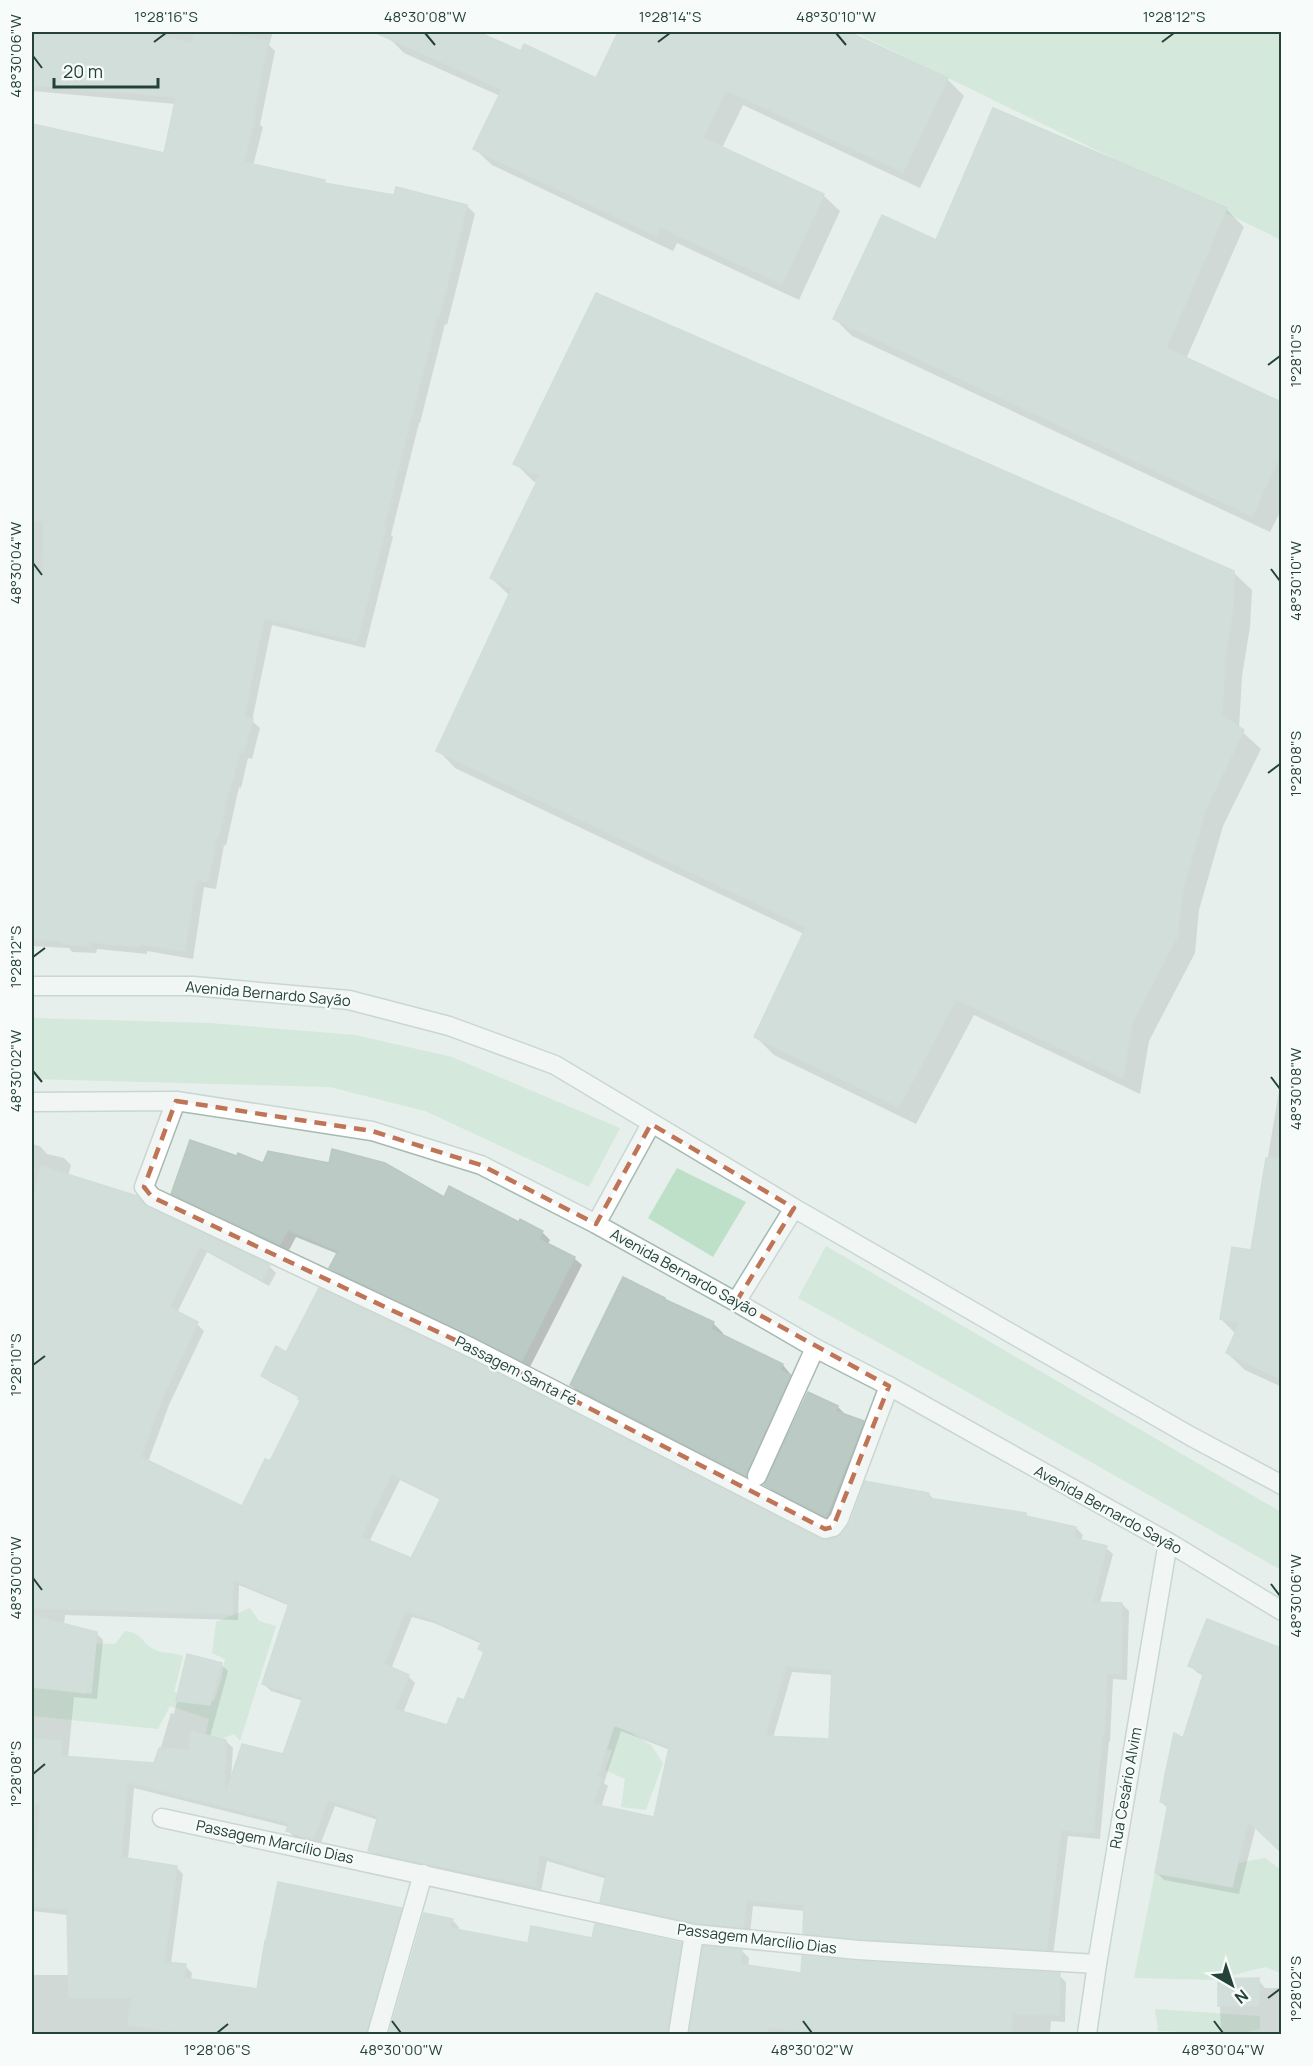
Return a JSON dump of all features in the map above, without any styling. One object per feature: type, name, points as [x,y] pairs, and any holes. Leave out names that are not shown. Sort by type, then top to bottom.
[{"type":"street","name":"Avenida Bernardo Sayão","points":[[32,986],[193,986],[349,1000],[449,1026],[555,1065],[794,1208],[1192,1437],[1281,1485]]},
{"type":"street","name":"Avenida Bernardo Sayão","points":[[32,1102],[176,1101],[372,1131],[481,1165],[596,1224],[815,1348],[890,1386],[1168,1542],[1281,1611]]},
{"type":"street","name":"Passagem Santa Fé","points":[[176,1101],[144,1187],[152,1197],[472,1348],[825,1529],[833,1527],[839,1519],[890,1386]]},
{"type":"street","points":[[596,1224],[651,1124]]},
{"type":"street","points":[[736,1302],[794,1208]]},
{"type":"street","points":[[757,1476],[815,1348]]},
{"type":"street","name":"Rua Cesário Alvim","points":[[1087,2034],[1168,1542]]},
{"type":"street","name":"Passagem Marcílio Dias","points":[[162,1818],[694,1934],[858,1950],[1097,1964]]},
{"type":"street","points":[[377,2034],[423,1874]]},
{"type":"street","points":[[678,2034],[694,1934]]},
{"type":"highlighted area","points":[[176,1101],[372,1131],[481,1165],[596,1224],[651,1124],[794,1208],[736,1302],[889,1386],[833,1527],[825,1529],[472,1348],[152,1197],[144,1187]]},
{"type":"green space","points":[[854,32],[1281,32],[1281,240]]},
{"type":"green space","points":[[32,1018],[209,1023],[355,1035],[452,1057],[620,1128],[589,1187],[425,1111],[330,1087],[32,1079]]},
{"type":"green space","points":[[677,1168],[746,1202],[713,1257],[648,1218]]},
{"type":"green space","points":[[826,1246],[1281,1512],[1281,1570],[798,1298]]},
{"type":"green space","points":[[250,1608],[259,1621],[276,1626],[240,1741],[234,1734],[224,1738],[205,1736],[209,1719],[170,1706],[158,1729],[32,1716],[32,1687],[86,1694],[88,1679],[84,1643],[115,1644],[125,1631],[139,1636],[156,1651],[183,1656],[174,1692],[214,1701],[225,1659],[212,1653],[216,1622]]},
{"type":"green space","points":[[594,1698],[641,1711],[633,1734],[651,1745],[663,1763],[646,1810],[621,1807],[625,1779],[605,1770],[612,1750],[597,1748]]},
{"type":"green space","points":[[1265,1858],[1281,1869],[1281,1973],[1265,1967],[1214,1980],[1134,1978],[1155,1873],[1232,1887],[1237,1863]]},
{"type":"green space","points":[[1155,2009],[1260,2016],[1260,2029],[1238,2034],[1158,2031]]},
{"type":"building","points":[[34,32],[139,32],[192,43],[194,32],[218,32],[268,41],[253,117],[255,117],[244,162],[325,180],[324,183],[394,195],[396,187],[467,205],[439,318],[437,317],[411,416],[384,527],[386,528],[357,641],[264,618],[244,717],[253,719],[244,752],[240,751],[233,780],[231,780],[218,838],[216,838],[208,882],[196,880],[185,951],[139,944],[139,947],[89,942],[89,946],[32,939],[32,572],[43,572],[44,521],[32,520],[32,124],[164,153],[176,97],[32,85]]},
{"type":"building","points":[[374,32],[478,32],[521,51],[524,44],[596,78],[618,32],[849,32],[948,78],[903,172],[726,90],[703,138],[824,194],[782,284],[660,227],[656,236],[473,149],[502,89]]},
{"type":"building","points":[[993,108],[1227,208],[1166,348],[1281,402],[1281,454],[1252,516],[833,319],[882,215],[936,240]]},
{"type":"building","points":[[596,293],[1234,571],[1233,609],[1225,657],[1222,715],[1244,730],[1206,808],[1182,892],[1178,935],[1132,1023],[1123,1078],[956,999],[899,1107],[754,1037],[806,927],[436,751],[512,588],[490,578],[540,475],[513,464]]},
{"type":"building","points":[[190,1140],[237,1156],[238,1153],[263,1163],[268,1151],[329,1163],[332,1149],[385,1163],[444,1197],[449,1186],[519,1222],[520,1219],[543,1231],[539,1239],[575,1257],[522,1361],[329,1268],[338,1251],[288,1230],[280,1245],[171,1194]]},
{"type":"building","points":[[1266,1158],[1281,1159],[1281,1379],[1226,1353],[1240,1322],[1220,1319],[1232,1247],[1251,1250]]},
{"type":"building","points":[[41,1166],[137,1196],[147,1207],[270,1265],[262,1280],[200,1246],[169,1307],[198,1322],[162,1398],[141,1457],[242,1506],[265,1459],[270,1461],[300,1401],[298,1399],[300,1396],[261,1376],[276,1346],[286,1352],[319,1288],[467,1358],[820,1539],[828,1540],[842,1534],[850,1523],[865,1481],[929,1493],[928,1498],[1026,1513],[1026,1516],[1076,1527],[1074,1538],[1107,1546],[1093,1602],[1122,1603],[1121,1674],[1107,1673],[1104,1735],[1102,1735],[1093,1833],[1061,1830],[1046,1950],[859,1939],[803,1933],[804,1905],[746,1900],[744,1928],[696,1923],[600,1902],[606,1875],[540,1855],[535,1886],[368,1851],[378,1816],[328,1800],[313,1839],[286,1831],[289,1823],[127,1782],[121,1857],[177,1866],[164,1962],[186,1964],[184,1978],[257,1989],[278,1882],[402,1908],[366,2034],[192,2034],[128,2025],[132,1998],[69,1998],[67,1909],[32,1906],[41,1804],[32,1803],[33,1739],[62,1741],[61,1756],[154,1763],[159,1748],[189,1750],[191,1731],[226,1740],[224,1799],[242,1744],[283,1754],[303,1697],[262,1684],[289,1603],[233,1580],[232,1614],[32,1607],[32,1202]],"holes":[[[392,1474],[441,1498],[411,1558],[361,1537]],[[405,1611],[426,1617],[482,1641],[478,1649],[484,1652],[464,1700],[458,1698],[447,1725],[395,1709],[409,1675],[384,1664]],[[786,1666],[832,1670],[829,1739],[765,1736]],[[614,1725],[669,1747],[654,1817],[593,1804],[602,1778],[597,1777]]]},
{"type":"building","points":[[623,1277],[714,1322],[711,1329],[783,1364],[780,1370],[791,1375],[746,1476],[570,1385]]},
{"type":"building","points":[[808,1392],[838,1406],[836,1411],[864,1421],[826,1517],[764,1485]]},
{"type":"building","points":[[34,1616],[97,1632],[91,1693],[32,1687]]},
{"type":"building","points":[[1207,1619],[1281,1648],[1281,1852],[1248,1821],[1232,1887],[1155,1873],[1168,1804],[1160,1802],[1165,1775],[1174,1733],[1183,1738],[1204,1672],[1188,1666]]},
{"type":"building","points":[[187,1654],[222,1663],[210,1705],[176,1701]]},
{"type":"building","points":[[424,1913],[453,1919],[450,1928],[528,1943],[531,1926],[592,1938],[595,1924],[681,1943],[667,2034],[389,2034]]},
{"type":"building","points":[[703,1946],[742,1950],[741,1964],[801,1973],[802,1956],[1060,1973],[1059,2015],[1012,2014],[1011,2034],[818,2034],[768,2027],[767,2034],[689,2034]]},
{"type":"building","points":[[1259,1978],[1259,2006],[1218,2006],[1218,1979]]}]
